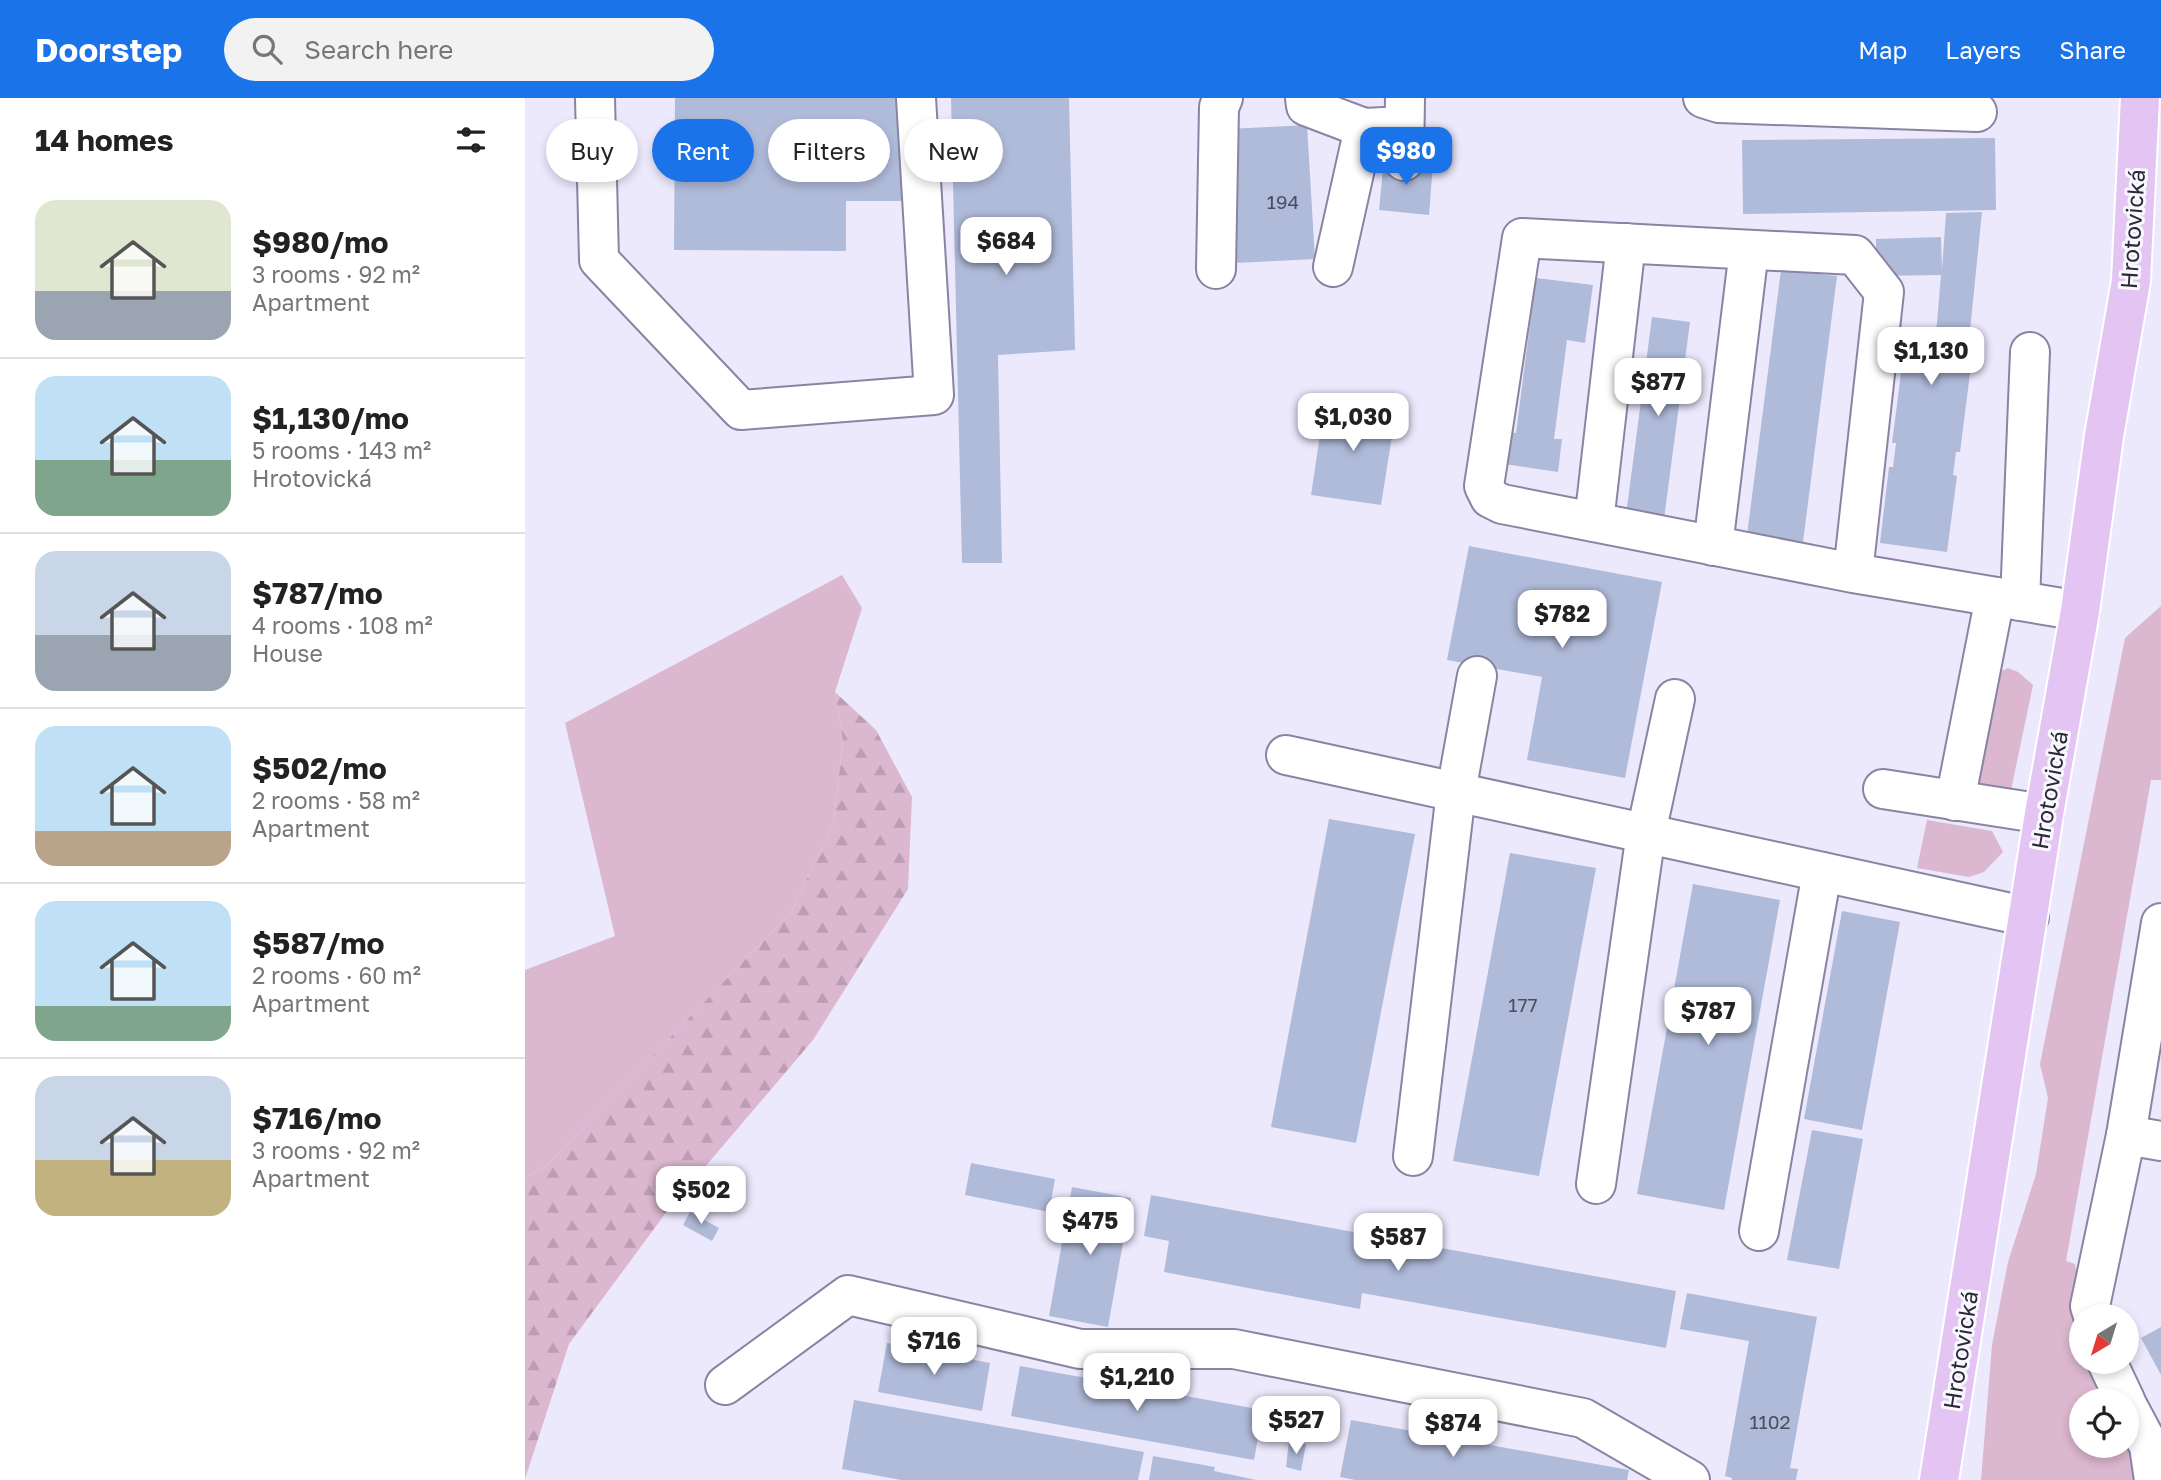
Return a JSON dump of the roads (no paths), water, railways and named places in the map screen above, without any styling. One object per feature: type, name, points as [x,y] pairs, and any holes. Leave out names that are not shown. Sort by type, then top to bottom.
[{"type":"main road","name":"Hrotovická","points":[[1939,1480],[2044,814],[2080,611],[2104,436],[2131,281],[2140,98]]},
{"type":"lane","points":[[595,98],[599,260],[741,411],[934,395],[916,98]]},
{"type":"lane","points":[[1216,269],[1219,107],[1223,98]]},
{"type":"lane","points":[[1305,98],[1306,106],[1364,128],[1404,129]]},
{"type":"lane","points":[[1703,98],[1719,103],[1977,112]]},
{"type":"lane","points":[[1333,267],[1364,128]]},
{"type":"lane","points":[[1853,573],[1884,292],[1855,255],[1522,238],[1485,486],[1490,498],[1502,504],[1853,573],[2080,611]]},
{"type":"lane","points":[[1594,522],[1626,243]]},
{"type":"lane","points":[[1713,546],[1749,250]]},
{"type":"lane","points":[[1955,801],[2008,599],[2030,352]]},
{"type":"lane","points":[[1413,1156],[1456,792],[1477,676]]},
{"type":"lane","points":[[1596,1184],[1646,833],[1675,699]]},
{"type":"lane","points":[[1286,755],[2029,917]]},
{"type":"lane","points":[[1883,789],[2044,814]]},
{"type":"lane","points":[[1759,1231],[1822,873]]},
{"type":"lane","points":[[2091,1304],[2143,1138],[2161,923]]},
{"type":"lane","points":[[725,1385],[848,1295],[1080,1349],[1234,1349],[1583,1418],[1691,1480]]},
{"type":"lane","points":[[2139,1426],[2149,1446],[2154,1480]]}]
